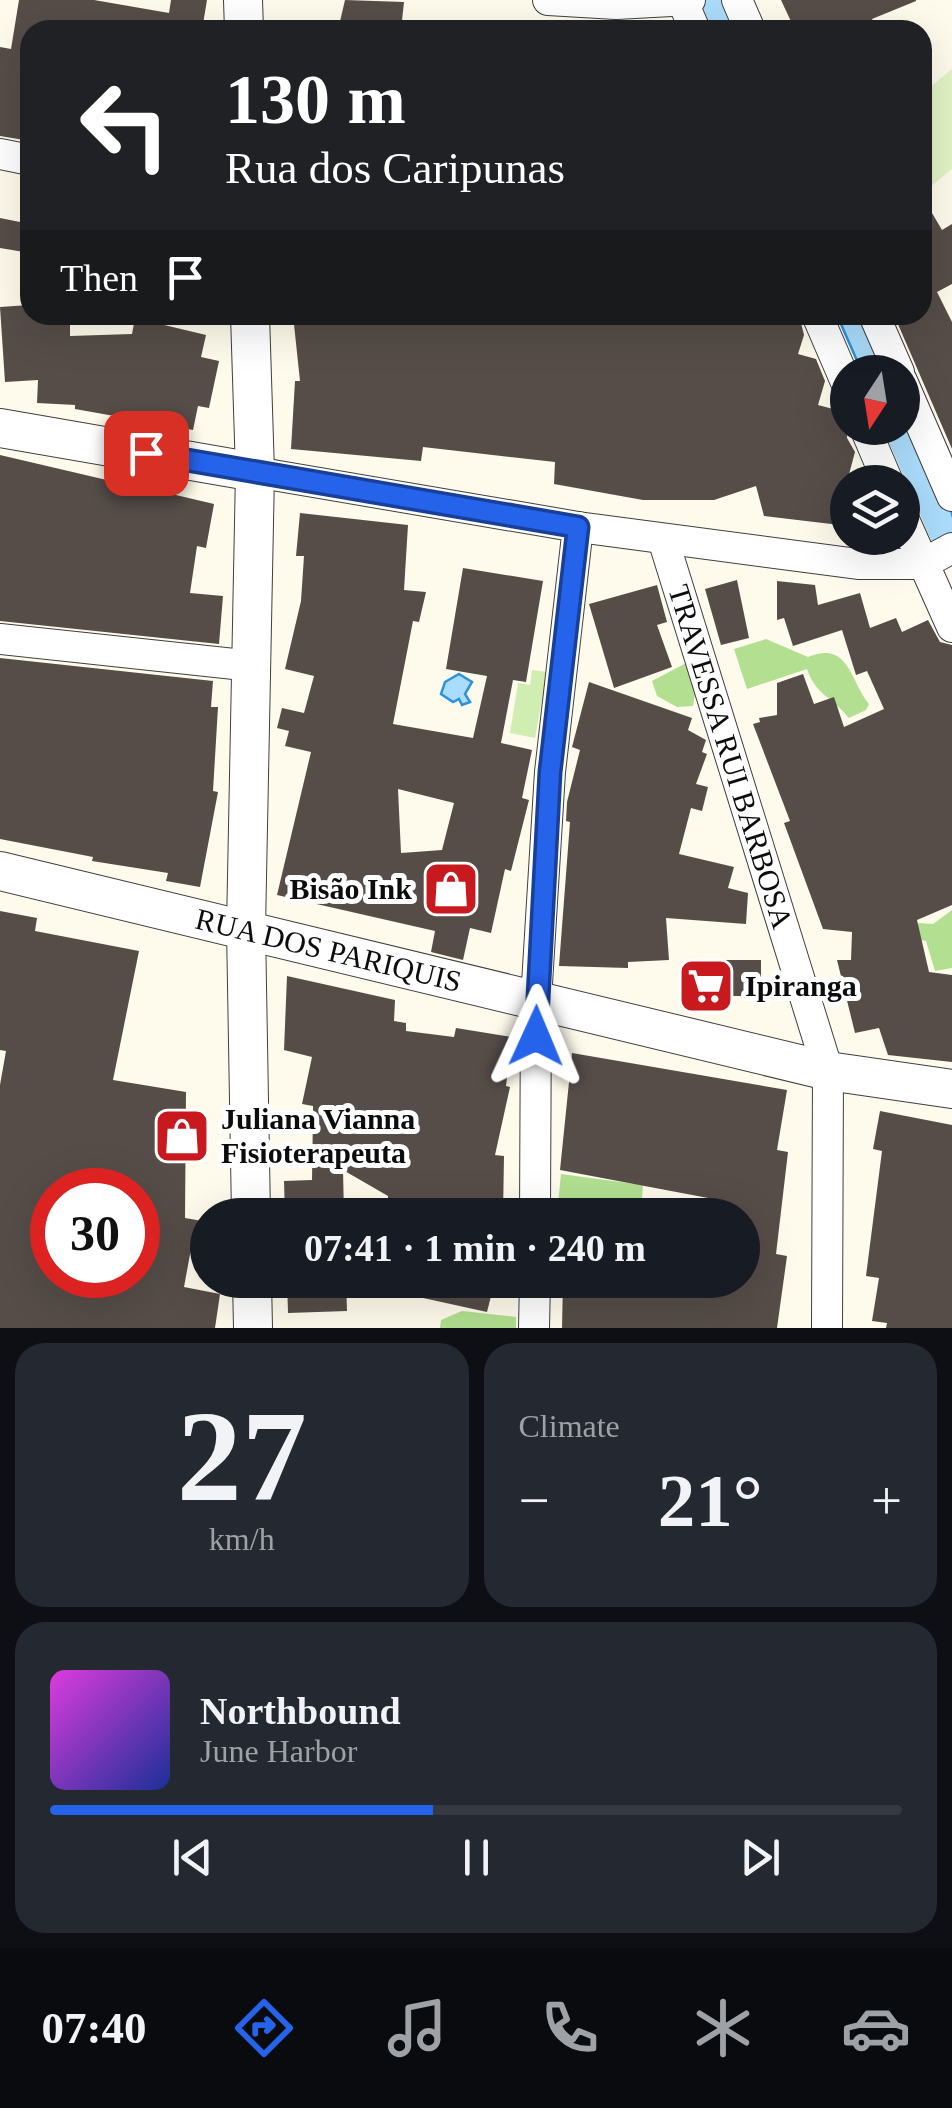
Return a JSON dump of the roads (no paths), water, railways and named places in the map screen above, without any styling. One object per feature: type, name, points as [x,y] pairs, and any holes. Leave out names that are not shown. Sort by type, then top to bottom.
[{"type":"street","points":[[548,0],[688,8]]},
{"type":"street","points":[[250,325],[255,472],[246,928],[251,1198]]},
{"type":"street","points":[[820,325],[834,355]]},
{"type":"street","points":[[878,325],[892,355]]},
{"type":"street","points":[[920,422],[952,496]]},
{"type":"street","points":[[0,428],[578,527],[858,564],[924,564],[952,548]]},
{"type":"street","points":[[535,1198],[536,1000],[550,772],[578,527]]},
{"type":"street","name":"TRAVESSA RUI BARBOSA","points":[[663,539],[828,1070],[828,1328]]},
{"type":"street","points":[[920,555],[952,627]]},
{"type":"street","points":[[0,639],[253,666]]},
{"type":"street","name":"RUA DOS PARIQUIS","points":[[0,872],[828,1070],[952,1090]]},
{"type":"street","points":[[252,1298],[253,1328]]},
{"type":"street","points":[[534,1298],[534,1328]]},
{"type":"water","points":[[841,325],[867,325],[880,355],[855,355]]},
{"type":"water","points":[[920,442],[952,520],[930,531],[920,508],[920,465],[901,465],[892,445],[920,445]]},
{"type":"water","points":[[459,674],[472,682],[465,694],[470,702],[462,705],[459,699],[453,702],[441,694],[445,682]]},
{"type":"waterway","points":[[713,0],[722,20]]},
{"type":"waterway","points":[[905,445],[952,553]]},
{"type":"place","name":"Bisão Ink","points":[[451,889]]},
{"type":"place","name":"Ipiranga","points":[[706,986]]},
{"type":"place","name":"Juliana Vianna Fisioterapeuta","points":[[182,1136]]}]
